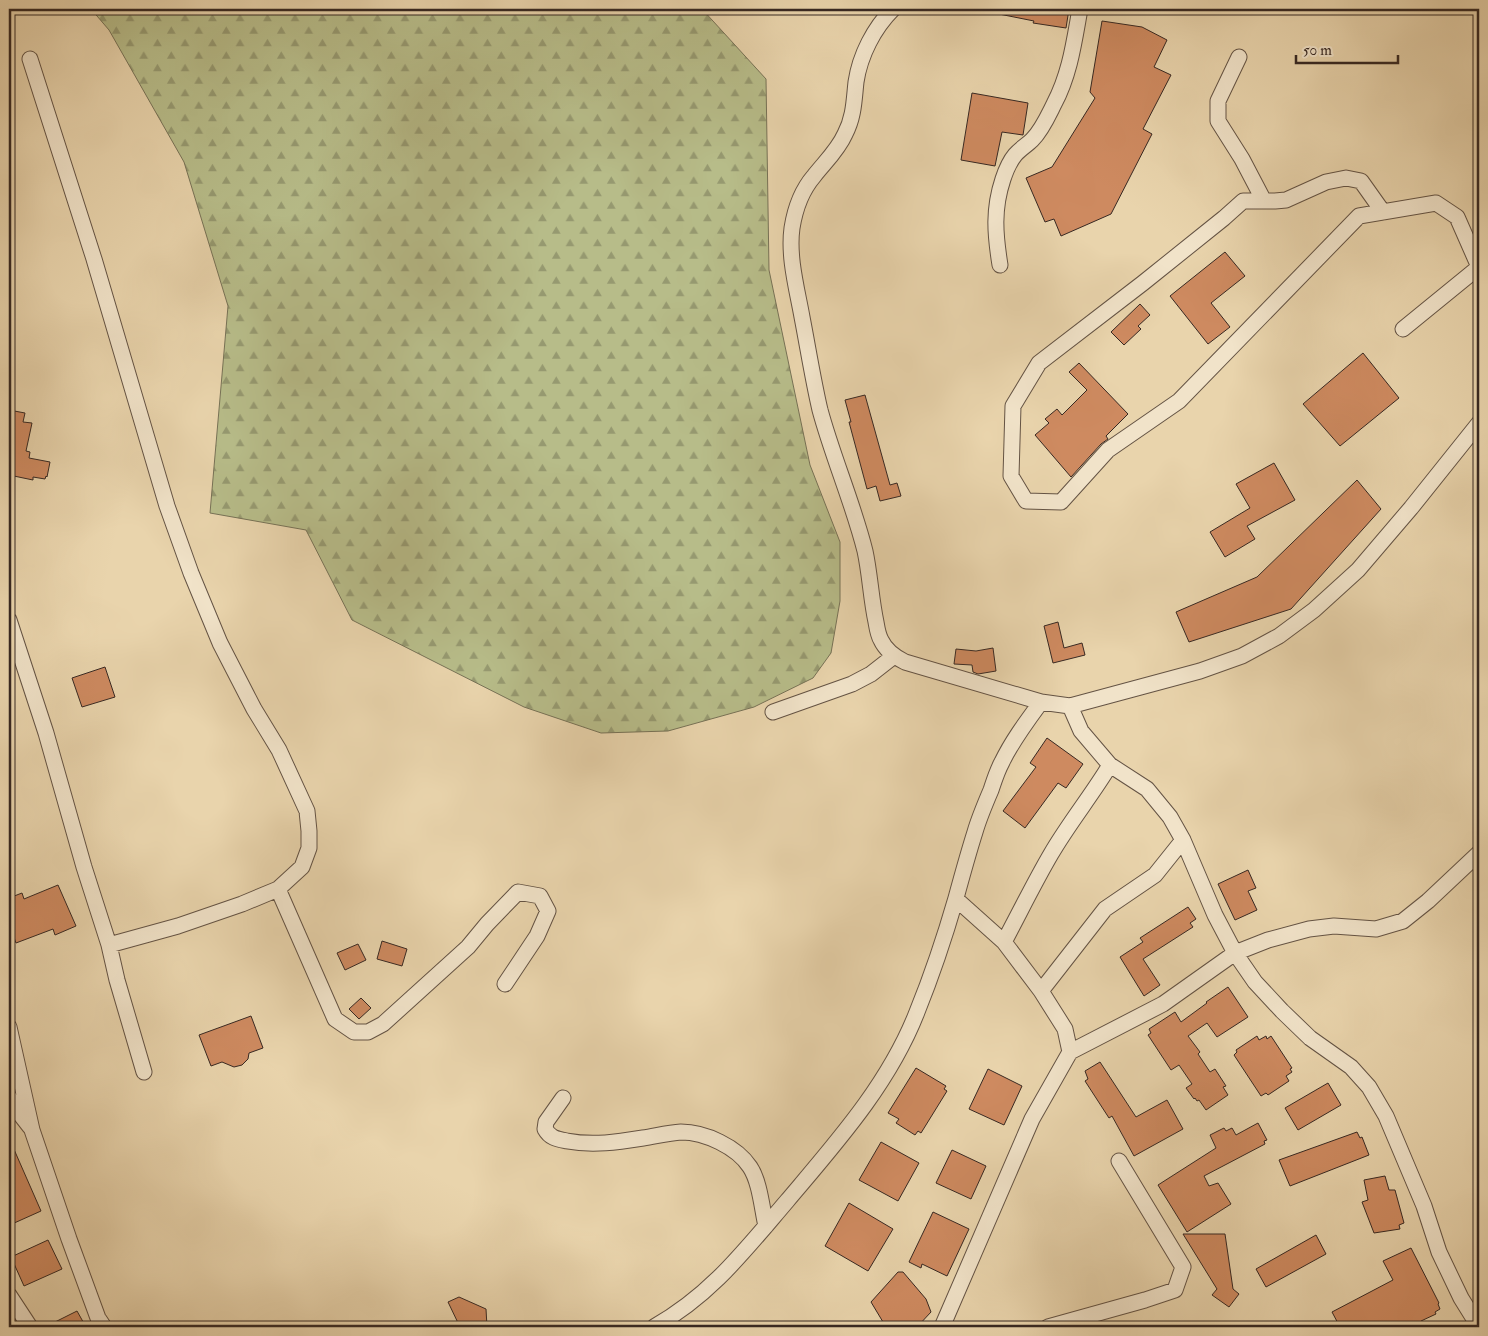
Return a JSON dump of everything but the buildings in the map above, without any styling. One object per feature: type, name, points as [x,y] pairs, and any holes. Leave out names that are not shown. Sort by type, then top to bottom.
[{"type":"street","points":[[893,9],[878,25],[860,65],[851,120],[845,134],[836,150],[808,184],[796,211],[792,230],[792,254],[820,409],[865,552],[874,615],[880,639],[894,656],[905,662],[1041,702],[1070,706],[1200,671],[1242,656],[1279,636],[1314,610],[1358,570],[1411,508],[1479,423]]},
{"type":"street","points":[[1000,265],[995,227],[1000,189],[1009,164],[1015,155],[1039,131],[1061,91],[1071,59],[1080,9]]},
{"type":"street","points":[[1239,57],[1218,101],[1218,121],[1242,159],[1264,201]]},
{"type":"street","points":[[30,58],[94,259],[167,506],[190,573],[220,643],[254,709],[279,750],[306,811],[310,831],[309,848],[302,867],[278,889],[242,904],[178,926],[109,945]]},
{"type":"street","points":[[1383,212],[1361,181],[1346,178],[1326,182],[1286,200],[1243,201],[1143,283],[1040,363],[1014,406],[1011,476],[1026,502],[1061,502],[1108,450],[1178,401],[1359,216],[1383,212],[1436,203],[1457,217],[1479,267],[1403,329]]},
{"type":"street","points":[[9,620],[46,733],[84,867],[109,945],[117,980],[144,1072]]},
{"type":"street","points":[[773,712],[852,684],[871,674],[894,656]]},
{"type":"street","points":[[654,1327],[679,1320],[718,1279],[766,1226],[857,1117],[888,1069],[917,1014],[956,900],[975,832],[1002,762],[1022,727],[1041,702]]},
{"type":"street","points":[[1070,706],[1081,731],[1110,765],[1147,789],[1170,817],[1183,840],[1214,915],[1235,954],[1255,982],[1310,1038],[1351,1066],[1370,1087],[1386,1116],[1424,1206],[1439,1252],[1461,1298],[1479,1327]]},
{"type":"street","points":[[1004,942],[1052,853],[1110,765]]},
{"type":"street","points":[[1041,991],[1105,909],[1155,875],[1183,840]]},
{"type":"street","points":[[942,1327],[1032,1118],[1070,1052],[1163,1004],[1235,954],[1268,940],[1309,929],[1334,926],[1376,928],[1403,921],[1428,902],[1478,857]]},
{"type":"street","points":[[278,889],[335,1019],[354,1032],[368,1032],[383,1024],[406,1005],[468,947],[518,892],[540,896],[548,911],[536,936],[505,984]]},
{"type":"street","points":[[956,900],[1004,942],[1041,991],[1065,1029],[1070,1052]]},
{"type":"street","points":[[9,1027],[32,1130],[69,1239],[98,1318],[104,1327]]},
{"type":"street","points":[[9,1097],[32,1130]]},
{"type":"street","points":[[563,1098],[546,1122],[545,1129],[548,1135],[553,1138],[593,1144],[683,1132],[710,1138],[727,1146],[738,1154],[750,1167],[756,1180],[766,1226]]},
{"type":"street","points":[[1048,1327],[1175,1290],[1183,1267],[1119,1161]]},
{"type":"street","points":[[9,1295],[30,1327]]},
{"type":"green space","points":[[91,9],[702,9],[766,79],[769,270],[810,465],[840,542],[840,601],[831,653],[813,678],[754,707],[668,731],[601,733],[524,707],[352,620],[306,530],[210,513],[228,306],[184,162],[109,30]]}]
